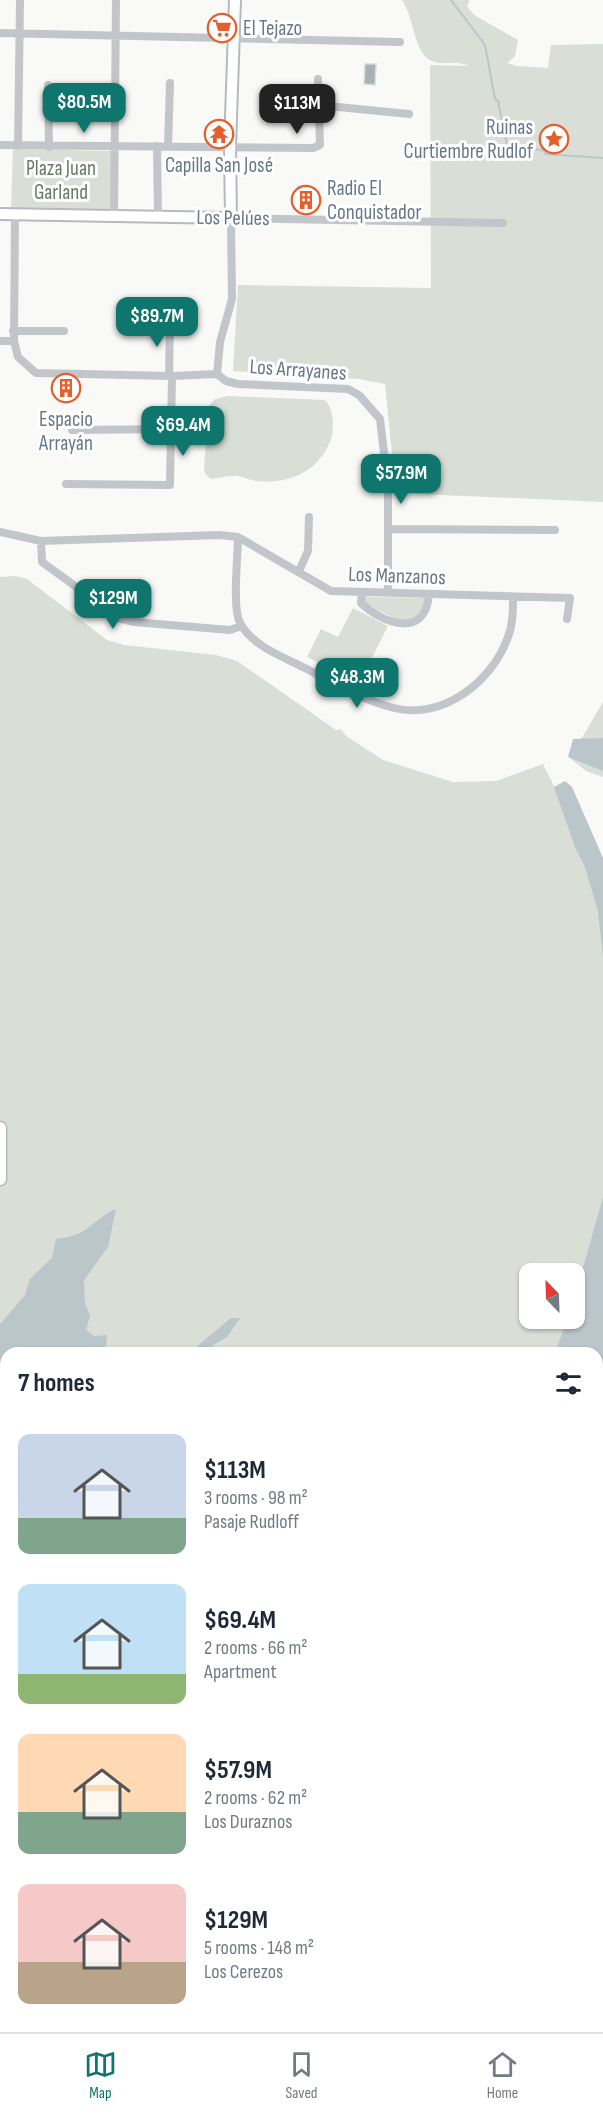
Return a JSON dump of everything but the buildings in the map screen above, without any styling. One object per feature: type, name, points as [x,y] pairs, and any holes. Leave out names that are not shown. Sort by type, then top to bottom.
[{"type":"main road","points":[[0,1128],[0,1179]]},
{"type":"street","points":[[18,146],[20,0]]},
{"type":"street","points":[[114,216],[116,0]]},
{"type":"street","points":[[217,374],[220,342],[232,299],[230,147],[235,0]]},
{"type":"street","points":[[0,33],[400,42]]},
{"type":"street","points":[[0,145],[313,148],[320,145],[318,79]]},
{"type":"street","points":[[168,146],[170,83]]},
{"type":"street","points":[[48,85],[49,147]]},
{"type":"street","points":[[318,105],[409,114]]},
{"type":"street","points":[[157,146],[158,216]]},
{"type":"street","name":"Los Pelúes","points":[[0,214],[503,223]]},
{"type":"street","points":[[0,341],[14,341],[15,214]]},
{"type":"street","points":[[66,484],[170,485],[170,321]]},
{"type":"street","points":[[13,330],[64,331]]},
{"type":"street","name":"Los Arrayanes","points":[[14,341],[18,357],[36,373],[170,376],[217,374],[226,381],[238,384],[348,389],[359,395],[380,419],[388,488],[389,529]]},
{"type":"street","points":[[72,430],[171,429]]},
{"type":"street","points":[[299,571],[308,551],[309,517]]},
{"type":"street","points":[[388,593],[389,529],[555,530]]},
{"type":"street","name":"Los Manzanos","points":[[0,532],[41,541],[219,535],[238,537],[331,591],[570,598],[567,619]]},
{"type":"street","points":[[238,537],[236,611],[241,626],[264,647],[358,695],[396,709],[422,709],[438,706],[462,696],[490,670],[508,638],[513,597]]},
{"type":"street","points":[[41,541],[42,562],[75,585],[110,615],[134,622],[192,627],[230,630],[241,626]]},
{"type":"street","points":[[362,593],[361,603],[366,607],[393,622],[402,624],[414,623],[424,614],[429,595]]},
{"type":"green space","points":[[402,0],[470,0],[467,6],[474,15],[518,40],[515,56],[507,63],[517,66],[548,68],[551,45],[603,44],[603,502],[396,493],[385,384],[359,379],[233,371],[238,285],[431,288],[430,65],[469,66],[460,63],[436,62],[426,57],[421,51]]},
{"type":"green space","name":"Plaza Juan Garland","points":[[13,149],[111,151],[110,210],[11,209]]},
{"type":"green space","points":[[228,396],[325,400],[330,407],[333,422],[328,447],[313,466],[293,477],[269,482],[240,476],[211,479],[205,474],[204,466],[209,406],[215,399]]},
{"type":"green space","points":[[15,576],[27,579],[107,640],[124,645],[216,655],[237,661],[336,730],[341,729],[346,736],[383,760],[453,782],[496,781],[543,764],[554,786],[559,787],[603,875],[603,1196],[584,1263],[519,1263],[519,1329],[563,1329],[557,1347],[0,1347],[0,577]]},
{"type":"green space","points":[[365,597],[425,598],[426,604],[412,621],[401,622],[365,603]]},
{"type":"green space","points":[[353,608],[388,626],[359,683],[307,657],[321,629],[338,637]]},
{"type":"green space","points":[[603,702],[603,777],[586,771],[570,758]]},
{"type":"shaded area","points":[[603,738],[603,771],[568,757],[573,739]]},
{"type":"shaded area","points":[[565,781],[572,787],[603,858],[603,957],[598,911],[585,867],[575,847],[554,787]]},
{"type":"shaded area","points":[[603,1196],[603,1347],[557,1347],[563,1329],[585,1329],[584,1263]]},
{"type":"shaded area","points":[[116,1209],[108,1247],[84,1280],[85,1304],[90,1316],[86,1330],[94,1336],[107,1335],[106,1347],[0,1347],[0,1324],[25,1295],[30,1279],[52,1258],[56,1239],[76,1235]]},
{"type":"shaded area","points":[[231,1318],[240,1318],[227,1337],[212,1347],[196,1347]]},
{"type":"waterway","points":[[451,0],[485,45],[495,99],[498,101],[507,145],[517,152],[522,148],[543,150],[545,154],[603,158]]},
{"type":"place","name":"El Tejazo","points":[[222,28]]},
{"type":"place","name":"Capilla San José","points":[[219,134]]},
{"type":"place","name":"Ruinas Curtiembre Rudlof","points":[[554,139]]},
{"type":"place","name":"Radio El Conquistador","points":[[306,200]]},
{"type":"place","name":"Espacio Arrayán","points":[[66,388]]}]
